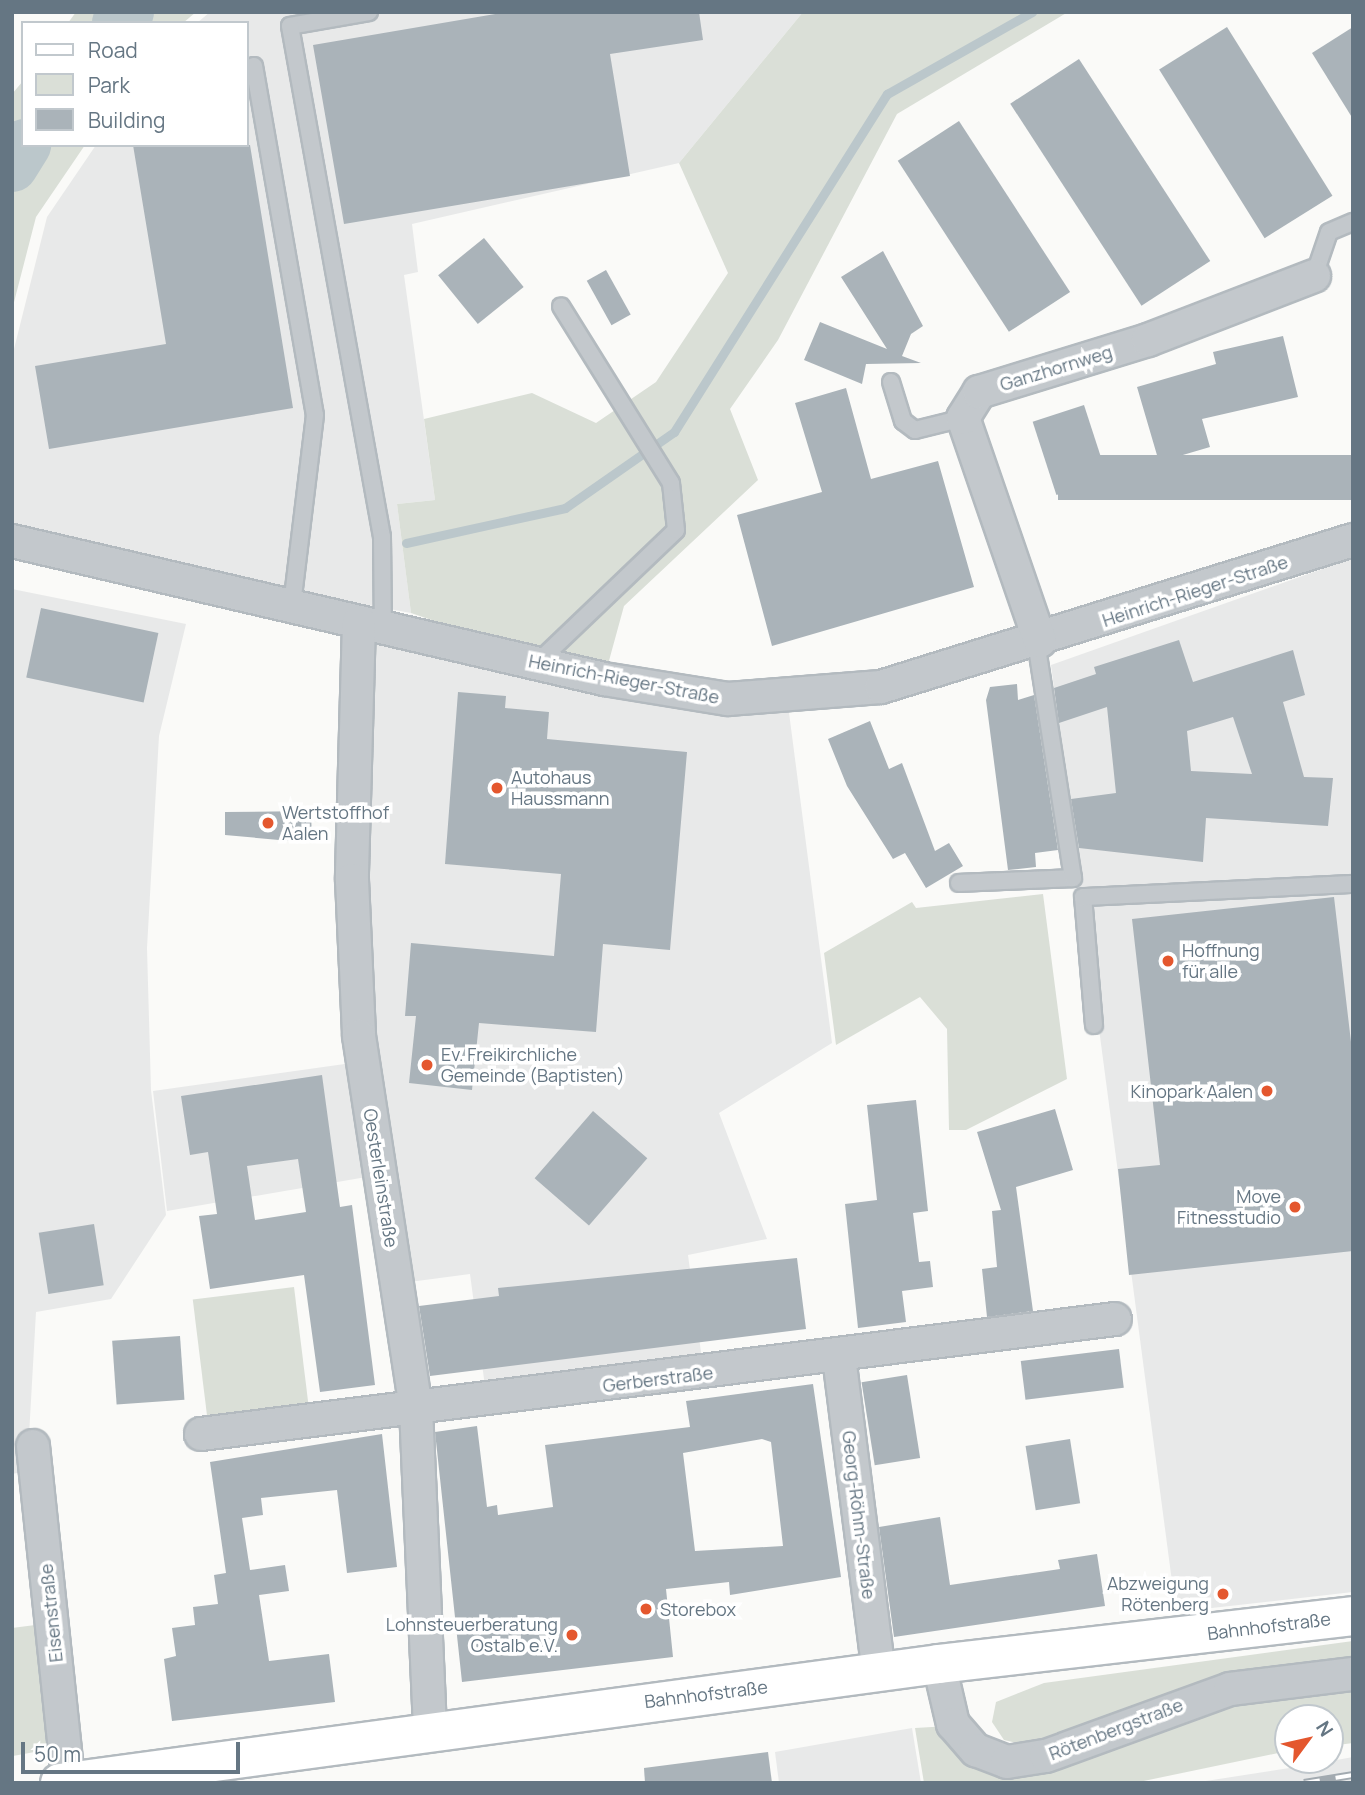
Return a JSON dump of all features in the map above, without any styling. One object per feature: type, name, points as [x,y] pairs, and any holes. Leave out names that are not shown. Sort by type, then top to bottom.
[{"type":"main road","name":"Bahnhofstraße","points":[[64,1782],[180,1774],[430,1732],[939,1664],[1353,1616]]},
{"type":"street","name":"Ganzhornweg","points":[[963,418],[979,392],[1148,340],[1314,276]]},
{"type":"street","points":[[963,418],[1038,641]]},
{"type":"street","name":"Heinrich-Rieger-Straße","points":[[13,542],[537,663],[728,699],[881,687],[1038,641],[1353,540]]},
{"type":"street","name":"Oesterleinstraße","points":[[371,625],[352,880],[359,1036],[416,1408],[430,1732]]},
{"type":"street","name":"Gerberstraße","points":[[201,1434],[839,1357],[1115,1319]]},
{"type":"street","name":"Georg-Röhm-Straße","points":[[839,1357],[879,1672]]},
{"type":"street","name":"Eisenstraße","points":[[33,1446],[64,1782]]},
{"type":"street","name":"Rötenbergstraße","points":[[939,1664],[947,1709],[962,1738],[990,1757],[1025,1762],[1217,1692],[1353,1674]]},
{"type":"lane","points":[[369,12],[290,26],[382,537],[371,625]]},
{"type":"lane","points":[[254,66],[315,415],[292,606]]},
{"type":"lane","name":"Ganzhornweg","points":[[1314,276],[1329,232],[1353,222]]},
{"type":"lane","points":[[537,663],[676,530],[671,483],[561,306]]},
{"type":"lane","points":[[891,382],[903,421],[915,430],[963,418]]},
{"type":"lane","points":[[959,883],[1073,878],[1038,641]]},
{"type":"lane","points":[[1094,1025],[1083,897],[1353,884]]},
{"type":"shaded area","points":[[210,12],[803,12],[679,163],[412,224],[418,272],[404,275],[435,500],[397,504],[411,613],[12,539],[12,357],[47,217],[95,147],[248,147],[248,21],[199,21]]},
{"type":"shaded area","points":[[1353,558],[1353,1592],[1176,1612],[1051,665]]},
{"type":"shaded area","points":[[12,589],[186,624],[159,736],[147,948],[151,1090],[166,1215],[111,1299],[36,1312],[27,1471],[12,1474]]},
{"type":"shaded area","points":[[363,628],[788,705],[832,1043],[719,1113],[767,1239],[688,1255],[703,1367],[486,1394],[470,1274],[402,1283],[384,1174],[167,1211],[153,1091],[366,1061]]},
{"type":"shaded area","points":[[912,1728],[921,1783],[779,1783],[775,1752]]},
{"type":"shaded area","points":[[1353,1757],[1353,1783],[1193,1783],[1274,1770],[1274,1774],[1344,1774],[1344,1759]]},
{"type":"green space","points":[[76,12],[196,12],[185,21],[69,21]]},
{"type":"green space","points":[[803,12],[1068,12],[897,114],[778,340],[730,409],[758,480],[624,606],[604,679],[411,613],[397,504],[435,500],[424,419],[532,393],[596,423],[656,382],[728,273],[679,163]]},
{"type":"green space","points":[[21,83],[21,147],[84,147],[36,217],[12,310],[12,94]]},
{"type":"green space","points":[[1043,894],[1067,1079],[966,1130],[949,1130],[947,1029],[920,997],[836,1045],[824,953],[912,902],[916,908]]},
{"type":"green space","points":[[294,1287],[309,1405],[207,1418],[193,1299]]},
{"type":"green space","points":[[43,1624],[56,1748],[13,1756],[12,1628]]},
{"type":"green space","points":[[1353,1641],[1353,1667],[1029,1746],[1004,1740],[992,1722],[996,1702],[1044,1683]]},
{"type":"green space","points":[[1353,1684],[1353,1743],[1344,1744],[1344,1704],[1274,1704],[1274,1754],[1134,1783],[924,1783],[915,1728],[949,1726],[982,1760],[1209,1700]]},
{"type":"building","points":[[507,12],[699,12],[703,40],[610,54],[630,176],[344,224],[313,45]]},
{"type":"building","points":[[1227,27],[1332,196],[1265,238],[1159,69]]},
{"type":"building","points":[[1353,27],[1353,119],[1312,53]]},
{"type":"building","points":[[1079,59],[1210,261],[1141,306],[1010,104]]},
{"type":"building","points":[[959,121],[1070,292],[1009,332],[898,161]]},
{"type":"building","points":[[250,145],[293,408],[49,449],[35,366],[166,344],[133,147]]},
{"type":"building","points":[[484,238],[524,287],[478,324],[438,275]]},
{"type":"building","points":[[883,251],[923,326],[911,334],[902,356],[921,363],[866,364],[862,384],[804,360],[820,322],[887,349],[841,277]]},
{"type":"building","points":[[606,270],[631,315],[611,325],[587,281]]},
{"type":"building","points":[[1283,336],[1298,397],[1202,419],[1210,447],[1159,462],[1137,387],[1216,364],[1213,352]]},
{"type":"building","points":[[846,388],[871,479],[938,461],[974,587],[772,646],[737,515],[822,492],[795,403]]},
{"type":"building","points":[[1084,405],[1108,478],[1056,495],[1033,422]]},
{"type":"building","points":[[1058,455],[1353,455],[1353,500],[1058,500]]},
{"type":"building","points":[[41,608],[158,633],[144,702],[26,677]]},
{"type":"building","points":[[1179,640],[1193,682],[1293,650],[1305,695],[1283,702],[1304,777],[1333,778],[1328,826],[1206,818],[1203,862],[1079,848],[1071,799],[1116,793],[1107,707],[1059,723],[1054,688],[1096,674],[1094,667]],"holes":[[[1233,717],[1252,774],[1191,771],[1187,731]]]},
{"type":"building","points":[[1017,684],[1018,700],[1034,695],[1058,850],[1035,853],[1036,867],[1008,870],[986,700],[990,687]]},
{"type":"building","points":[[458,692],[506,696],[505,708],[549,712],[547,739],[687,752],[670,950],[603,944],[596,1032],[479,1023],[472,1090],[409,1083],[416,1016],[405,1016],[411,943],[554,956],[561,874],[445,864]]},
{"type":"building","points":[[870,721],[889,769],[902,763],[935,851],[949,843],[963,866],[926,888],[905,853],[893,859],[847,786],[828,739]]},
{"type":"building","name":"Wertstoffhof Aalen","points":[[311,811],[312,843],[225,835],[225,812]]},
{"type":"building","points":[[1334,897],[1353,1059],[1353,1251],[1129,1275],[1118,1169],[1160,1165],[1132,919]]},
{"type":"building","points":[[322,1075],[340,1207],[352,1205],[375,1385],[320,1392],[304,1275],[210,1289],[199,1216],[217,1214],[208,1152],[190,1155],[181,1096]],"holes":[[[298,1159],[306,1212],[255,1220],[247,1166]]]},
{"type":"building","points":[[916,1100],[928,1211],[913,1213],[919,1262],[930,1261],[933,1287],[902,1291],[906,1322],[858,1328],[845,1204],[877,1200],[867,1105]]},
{"type":"building","points":[[1055,1109],[1073,1170],[1016,1187],[1033,1311],[987,1317],[982,1269],[997,1267],[992,1211],[1001,1210],[977,1132]]},
{"type":"building","points":[[593,1111],[647,1158],[589,1225],[535,1178]]},
{"type":"building","points":[[94,1224],[104,1285],[48,1294],[39,1233]]},
{"type":"building","points":[[797,1258],[806,1329],[430,1376],[419,1306],[499,1296],[498,1288]]},
{"type":"building","points":[[180,1336],[184,1400],[117,1405],[112,1341]]},
{"type":"building","points":[[1119,1349],[1124,1388],[1025,1400],[1021,1361]]},
{"type":"building","points":[[907,1375],[920,1458],[875,1465],[862,1382]]},
{"type":"building","points":[[813,1384],[841,1577],[730,1595],[729,1582],[666,1589],[673,1657],[462,1682],[435,1432],[477,1426],[487,1507],[497,1505],[498,1515],[553,1507],[545,1445],[690,1427],[686,1401]],"holes":[[[762,1439],[771,1442],[783,1546],[695,1551],[683,1453]]]},
{"type":"building","points":[[382,1434],[397,1567],[347,1573],[337,1490],[261,1498],[263,1515],[242,1518],[250,1570],[285,1565],[289,1591],[259,1595],[269,1661],[329,1654],[335,1702],[172,1721],[164,1659],[176,1656],[172,1628],[195,1625],[193,1607],[218,1604],[214,1575],[226,1573],[210,1462]]},
{"type":"building","points":[[1070,1439],[1080,1503],[1036,1510],[1026,1446]]},
{"type":"building","points":[[940,1517],[950,1585],[1060,1569],[1058,1560],[1097,1554],[1105,1606],[894,1637],[879,1527]]},
{"type":"building","points":[[768,1752],[772,1783],[645,1783],[644,1768]]},
{"type":"waterway","points":[[120,21],[128,12]]},
{"type":"waterway","points":[[406,543],[565,508],[674,432],[887,94],[1032,12]]},
{"type":"waterway","points":[[12,166],[24,147]]},
{"type":"railway","points":[[1304,1783],[1353,1775]]},
{"type":"place","name":"Autohaus Haussmann","points":[[497,788]]},
{"type":"place","name":"Wertstoffhof Aalen","points":[[268,823]]},
{"type":"place","name":"Hoffnung für alle","points":[[1168,961]]},
{"type":"place","name":"Ev. Freikirchliche Gemeinde (Baptisten)","points":[[427,1065]]},
{"type":"place","name":"Kinopark Aalen","points":[[1267,1091]]},
{"type":"place","name":"Move Fitnesstudio","points":[[1295,1207]]},
{"type":"place","name":"Abzweigung Rötenberg","points":[[1223,1594]]},
{"type":"place","name":"Storebox","points":[[646,1609]]},
{"type":"place","name":"Lohnsteuerberatung Ostalb e.V.","points":[[572,1635]]}]
